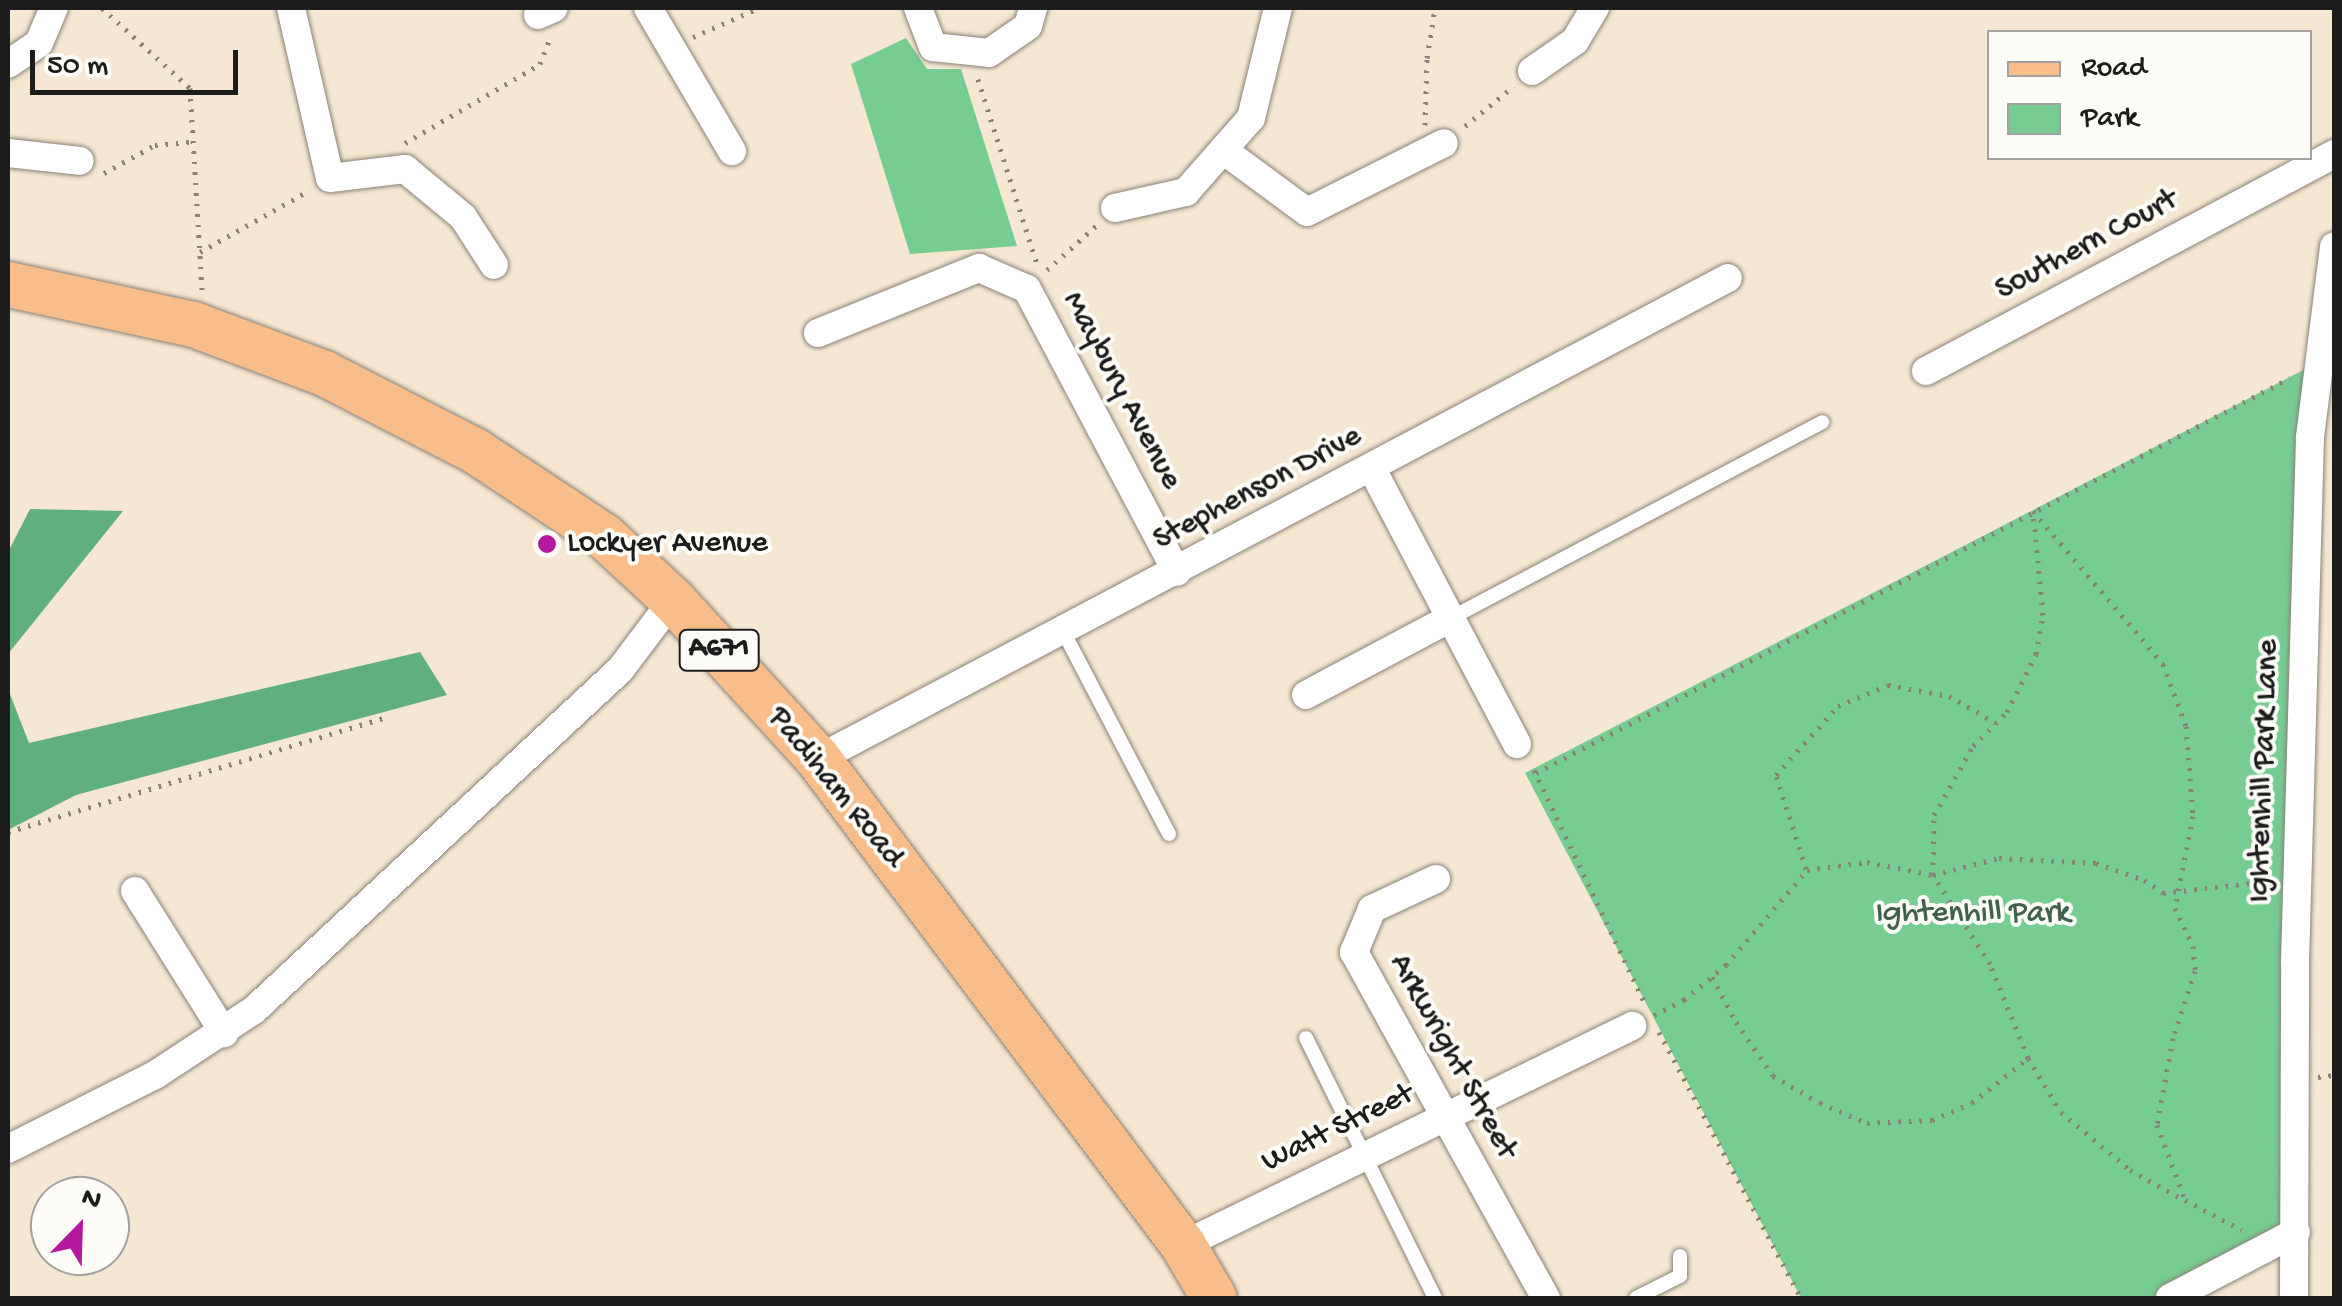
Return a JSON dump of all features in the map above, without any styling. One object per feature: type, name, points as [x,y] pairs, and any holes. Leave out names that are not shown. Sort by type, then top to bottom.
[{"type":"main road","name":"Padiham Road","points":[[8,284],[204,328],[324,373],[474,450],[604,536],[674,600],[818,759],[1182,1244],[1214,1298]]},
{"type":"street","points":[[8,64],[39,42],[54,8]]},
{"type":"street","points":[[291,8],[330,178],[405,169],[464,217],[494,265]]},
{"type":"street","points":[[648,8],[732,151]]},
{"type":"street","points":[[918,8],[934,47],[990,53],[1028,26],[1033,8]]},
{"type":"street","points":[[1115,208],[1186,192],[1251,118],[1278,8]]},
{"type":"street","points":[[1532,71],[1575,41],[1595,8]]},
{"type":"street","points":[[1223,150],[1307,212],[1434,148]]},
{"type":"street","points":[[8,152],[80,161]]},
{"type":"street","name":"Southern Court","points":[[1926,371],[2334,154]]},
{"type":"street","name":"Ightenhill Park Lane","points":[[2294,1298],[2297,879],[2310,437],[2334,257]]},
{"type":"street","name":"Maybury Avenue","points":[[818,333],[979,268],[1027,289],[1177,572]]},
{"type":"street","name":"Stephenson Drive","points":[[818,759],[1728,278]]},
{"type":"street","points":[[1372,468],[1517,744]]},
{"type":"street","points":[[8,1149],[155,1075],[224,1033],[620,670],[674,600]]},
{"type":"street","points":[[1306,695],[1449,618]]},
{"type":"street","name":"Arkwright Street","points":[[1436,880],[1372,909],[1354,952],[1546,1298]]},
{"type":"street","points":[[136,891],[224,1033]]},
{"type":"street","name":"Watt Street","points":[[1182,1244],[1642,1021]]},
{"type":"street","points":[[2170,1298],[2296,1232]]},
{"type":"lane","points":[[1449,618],[1822,422]]},
{"type":"lane","points":[[1063,631],[1170,834]]},
{"type":"lane","points":[[1306,1038],[1435,1298]]},
{"type":"lane","points":[[1636,1298],[1680,1276],[1680,1256]]},
{"type":"path","points":[[102,8],[190,88],[204,328]]},
{"type":"path","points":[[672,47],[758,8]]},
{"type":"path","points":[[1434,148],[1427,58],[1435,8]]},
{"type":"path","points":[[397,148],[540,64],[548,19]]},
{"type":"path","points":[[970,51],[1041,276],[1115,208]]},
{"type":"path","points":[[1434,148],[1532,71]]},
{"type":"path","points":[[80,161],[104,174],[155,145],[193,142]]},
{"type":"path","points":[[200,252],[330,178]]},
{"type":"path","points":[[1801,1298],[1642,1021],[1536,773],[2320,362]]},
{"type":"path","points":[[2034,511],[2044,615],[2036,654],[2007,712],[1974,746],[1934,815],[1933,874],[1990,964],[2028,1058],[2061,1112],[2130,1170],[2271,1246]]},
{"type":"path","points":[[2034,511],[2164,664],[2186,726],[2193,816],[2190,849],[2175,892],[2175,908],[2193,946],[2195,971],[2173,1038],[2157,1124],[2185,1200]]},
{"type":"path","points":[[1806,870],[1776,775],[1838,706],[1888,685],[1948,696],[1996,723]]},
{"type":"path","points":[[8,832],[384,718]]},
{"type":"path","points":[[1642,1021],[1712,977],[1806,870],[1867,862],[1933,874],[1999,858],[2054,860],[2107,866],[2163,893],[2297,879]]},
{"type":"path","points":[[1712,977],[1773,1076],[1820,1104],[1867,1124],[1932,1120],[1972,1103],[2028,1058]]},
{"type":"green space","points":[[906,38],[927,69],[961,69],[1017,246],[910,254],[851,64]]},
{"type":"green space","name":"Ightenhill Park","points":[[2315,364],[2296,1232],[2170,1298],[1801,1298],[1525,773]]},
{"type":"green space","points":[[30,509],[123,511],[8,654],[8,552]]},
{"type":"green space","points":[[420,652],[447,695],[76,795],[8,830],[8,689],[29,743]]},
{"type":"place","name":"Lockyer Avenue","points":[[547,544]]}]
